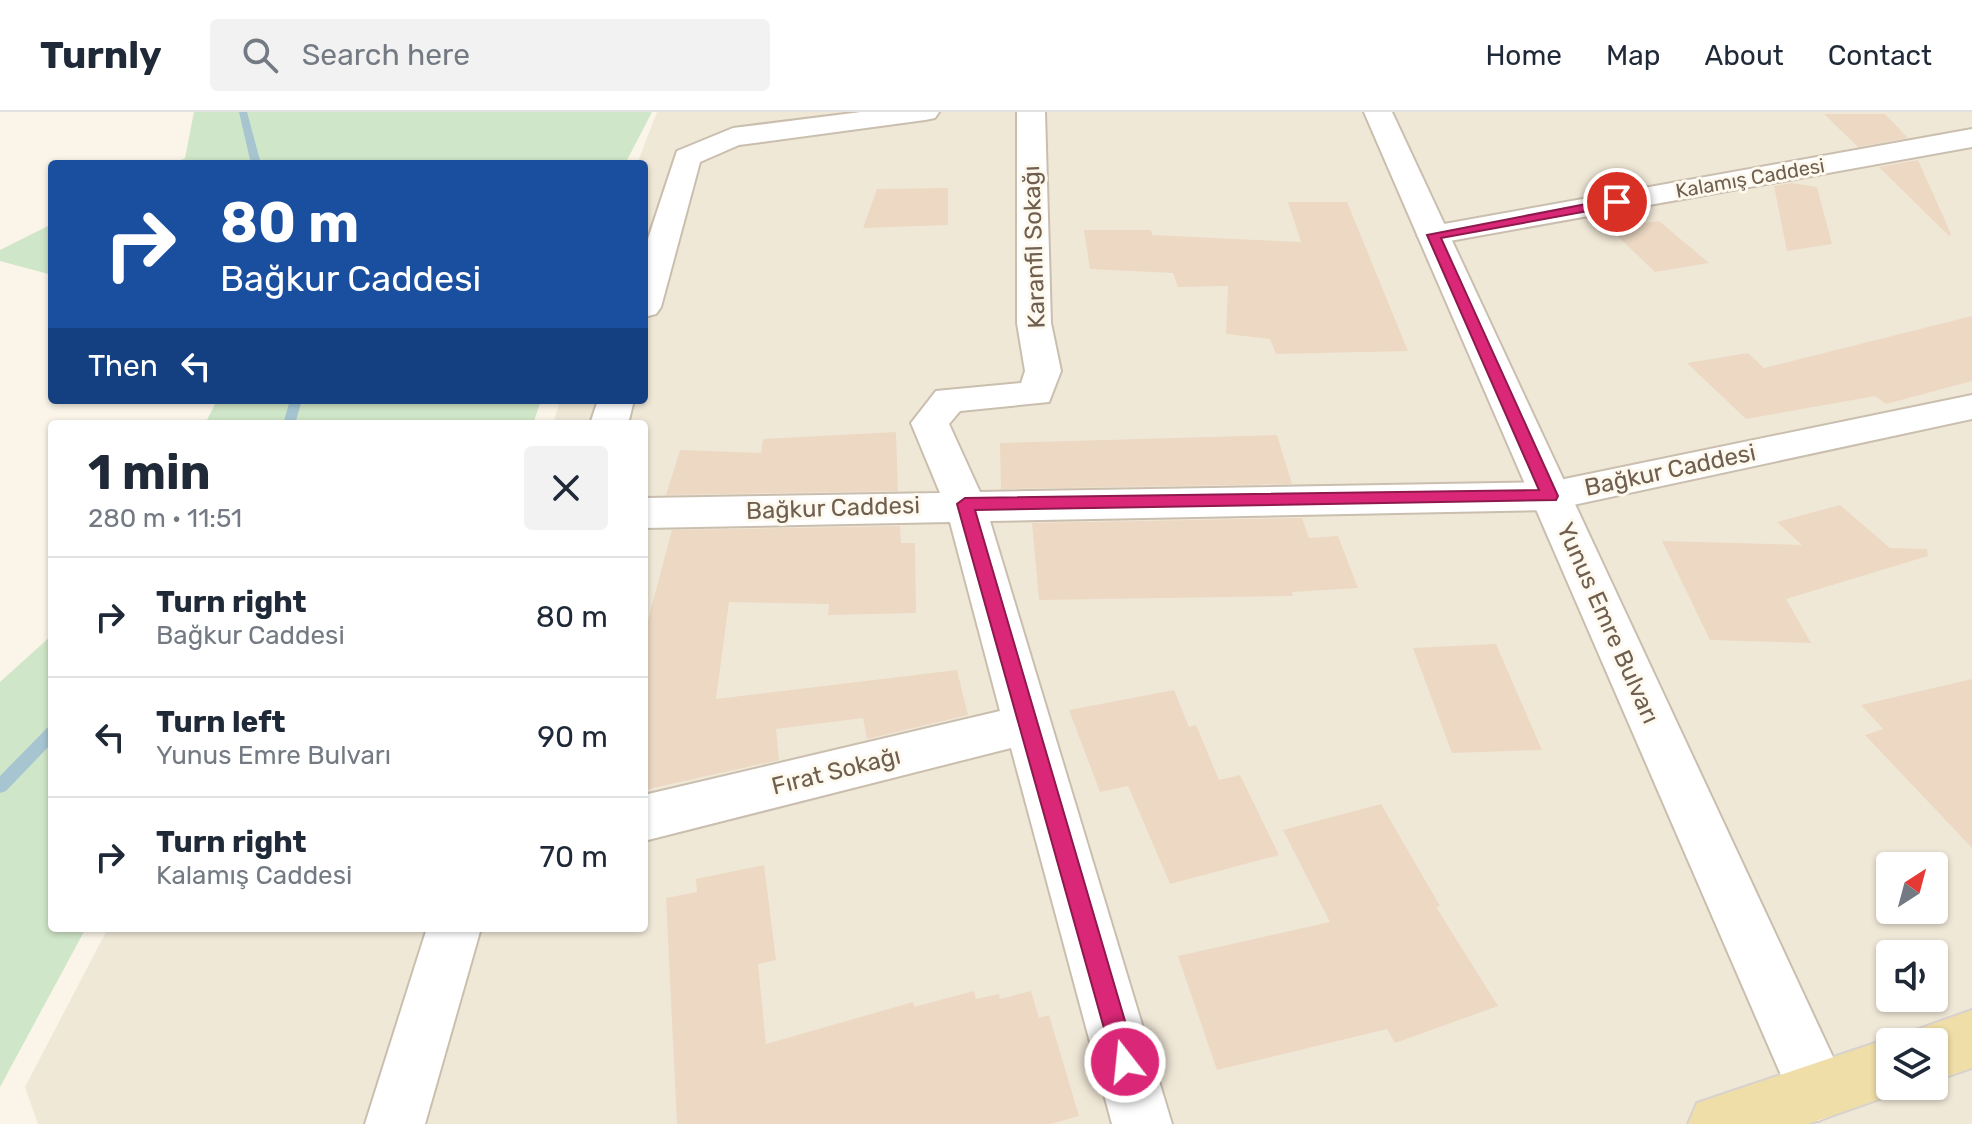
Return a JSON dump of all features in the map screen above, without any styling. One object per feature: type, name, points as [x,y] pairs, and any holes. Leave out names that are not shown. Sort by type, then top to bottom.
[{"type":"main road","points":[[1948,1047],[1972,1039]]},
{"type":"main road","points":[[1718,1124],[1876,1072]]},
{"type":"street","points":[[648,293],[687,157],[733,137],[925,112]]},
{"type":"street","name":"Karanfil Sokağı","points":[[1031,112],[1034,323],[1043,371],[1036,394],[949,400],[930,423],[965,504],[1142,1124]]},
{"type":"street","name":"Yunus Emre Bulvarı","points":[[1378,112],[1818,1091]]},
{"type":"street","name":"Kalamış Caddesi","points":[[1433,235],[1957,140]]},
{"type":"street","name":"Bağkur Caddesi","points":[[648,513],[965,504],[1550,496],[1972,407]]},
{"type":"street","name":"Fırat Sokağı","points":[[648,817],[1028,724]]},
{"type":"street","points":[[395,1124],[453,932]]},
{"type":"shaded area","points":[[657,112],[1972,112],[1972,1124],[38,1124],[25,1087],[106,932],[648,932],[648,420],[554,420],[559,404],[648,404],[648,160],[639,160]]},
{"type":"green space","points":[[194,112],[652,112],[627,160],[181,160],[185,158]]},
{"type":"green space","points":[[48,226],[48,274],[0,261],[0,250]]},
{"type":"green space","points":[[215,404],[540,404],[534,420],[207,420]]},
{"type":"green space","points":[[48,639],[48,932],[84,932],[0,1087],[0,682]]},
{"type":"building","points":[[1824,114],[1885,114],[1908,138],[1858,147]]},
{"type":"building","points":[[1918,160],[1951,234],[1949,236],[1879,167]]},
{"type":"building","points":[[1791,183],[1817,187],[1832,244],[1787,251],[1774,186]]},
{"type":"building","points":[[948,188],[948,225],[863,228],[877,189]]},
{"type":"building","points":[[1288,202],[1347,202],[1408,351],[1276,354],[1270,339],[1226,334],[1228,286],[1178,287],[1173,273],[1090,269],[1084,230],[1151,230],[1152,235],[1301,242]]},
{"type":"building","points":[[1659,221],[1709,263],[1655,272],[1609,228]]},
{"type":"building","points":[[1972,316],[1972,381],[1886,404],[1875,396],[1746,419],[1687,363],[1748,353],[1764,368]]},
{"type":"building","points":[[896,432],[898,491],[666,495],[680,450],[761,453],[763,439]]},
{"type":"building","points":[[1277,435],[1292,484],[1001,489],[1000,443]]},
{"type":"building","points":[[1840,505],[1890,548],[1927,549],[1928,556],[1786,599],[1811,643],[1710,640],[1662,541],[1802,545],[1777,522]]},
{"type":"building","points":[[1302,518],[1309,538],[1338,536],[1358,588],[1292,592],[1293,596],[1039,600],[1032,523]]},
{"type":"building","points":[[900,526],[901,543],[915,543],[916,613],[828,615],[829,604],[729,602],[716,699],[957,670],[968,715],[867,739],[863,718],[776,729],[779,760],[648,789],[648,620],[672,530]]},
{"type":"building","points":[[1496,644],[1542,750],[1452,753],[1413,648]]},
{"type":"building","points":[[1972,679],[1972,848],[1865,735],[1883,729],[1861,705]]},
{"type":"building","points":[[1174,690],[1189,727],[1196,725],[1219,780],[1240,775],[1279,855],[1170,884],[1128,786],[1100,792],[1069,710]]},
{"type":"building","points":[[1381,804],[1440,906],[1436,907],[1498,1006],[1395,1043],[1387,1029],[1217,1070],[1178,956],[1330,922],[1283,830]]},
{"type":"building","points":[[764,865],[776,960],[758,964],[766,1044],[913,1002],[914,1007],[974,991],[976,999],[999,994],[1000,999],[1031,991],[1039,1018],[1049,1015],[1079,1116],[1050,1124],[677,1124],[666,898],[697,892],[696,879]]},
{"type":"waterway","points":[[243,112],[255,160]]},
{"type":"waterway","points":[[290,420],[295,404]]},
{"type":"waterway","points":[[0,786],[48,737]]},
{"type":"route","points":[[1125,1062],[965,504],[1550,496],[1433,235],[1617,202]]}]
